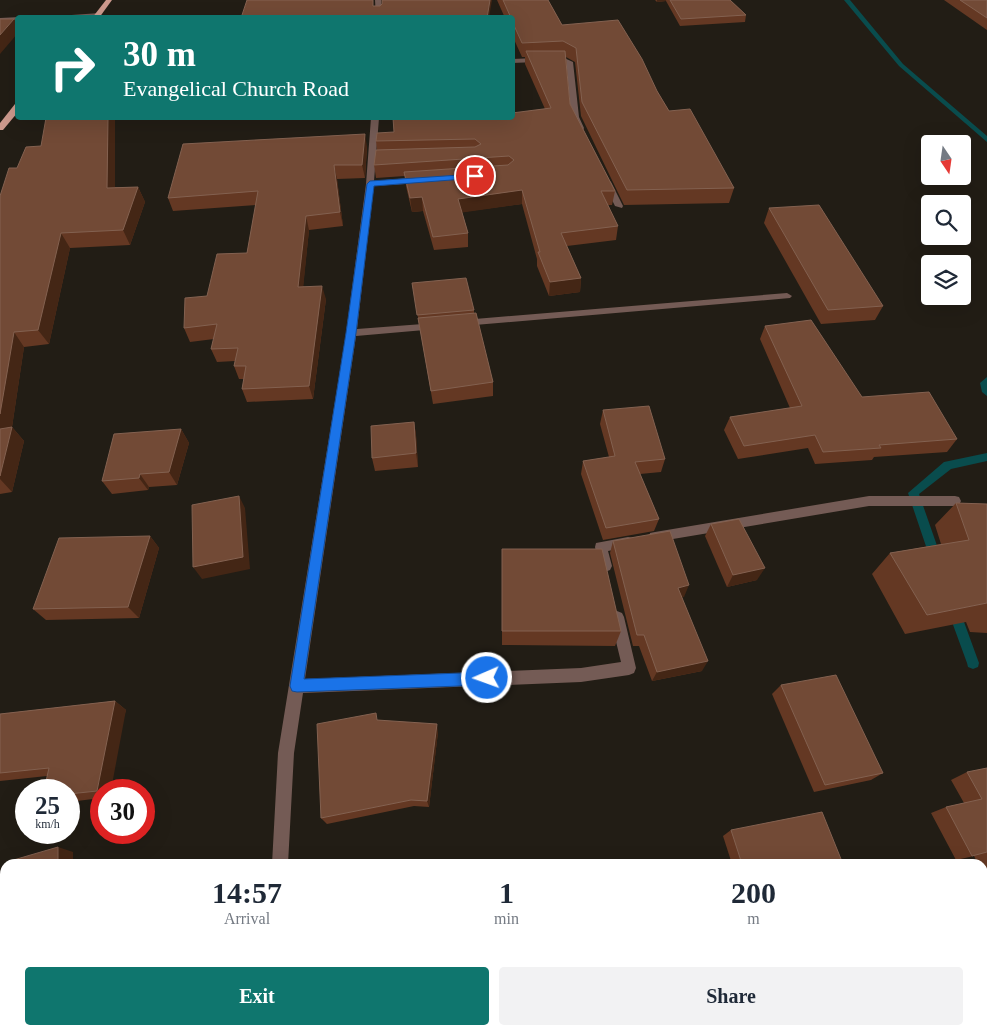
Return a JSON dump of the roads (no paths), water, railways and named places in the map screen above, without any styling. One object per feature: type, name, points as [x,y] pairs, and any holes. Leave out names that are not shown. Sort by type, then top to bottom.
[{"type":"main road","points":[[97,15],[108,0]]},
{"type":"main road","points":[[0,128],[15,110]]},
{"type":"street","points":[[378,0],[379,15]]},
{"type":"street","points":[[0,20],[15,18]]},
{"type":"street","points":[[515,61],[562,59],[569,62],[575,117],[584,135]]},
{"type":"street","points":[[280,859],[286,753],[351,333],[370,184],[377,160],[375,120]]},
{"type":"street","points":[[601,170],[619,206]]},
{"type":"street","points":[[370,184],[426,179]]},
{"type":"street","points":[[351,333],[787,296]]},
{"type":"street","points":[[607,575],[601,547],[869,501],[955,501]]},
{"type":"street","points":[[297,686],[582,675],[629,668],[614,603]]},
{"type":"waterway","points":[[847,0],[901,65],[987,140]]},
{"type":"waterway","points":[[987,381],[985,383],[987,392]]},
{"type":"waterway","points":[[936,560],[913,493],[948,465],[987,457]]},
{"type":"waterway","points":[[954,611],[973,663]]}]
